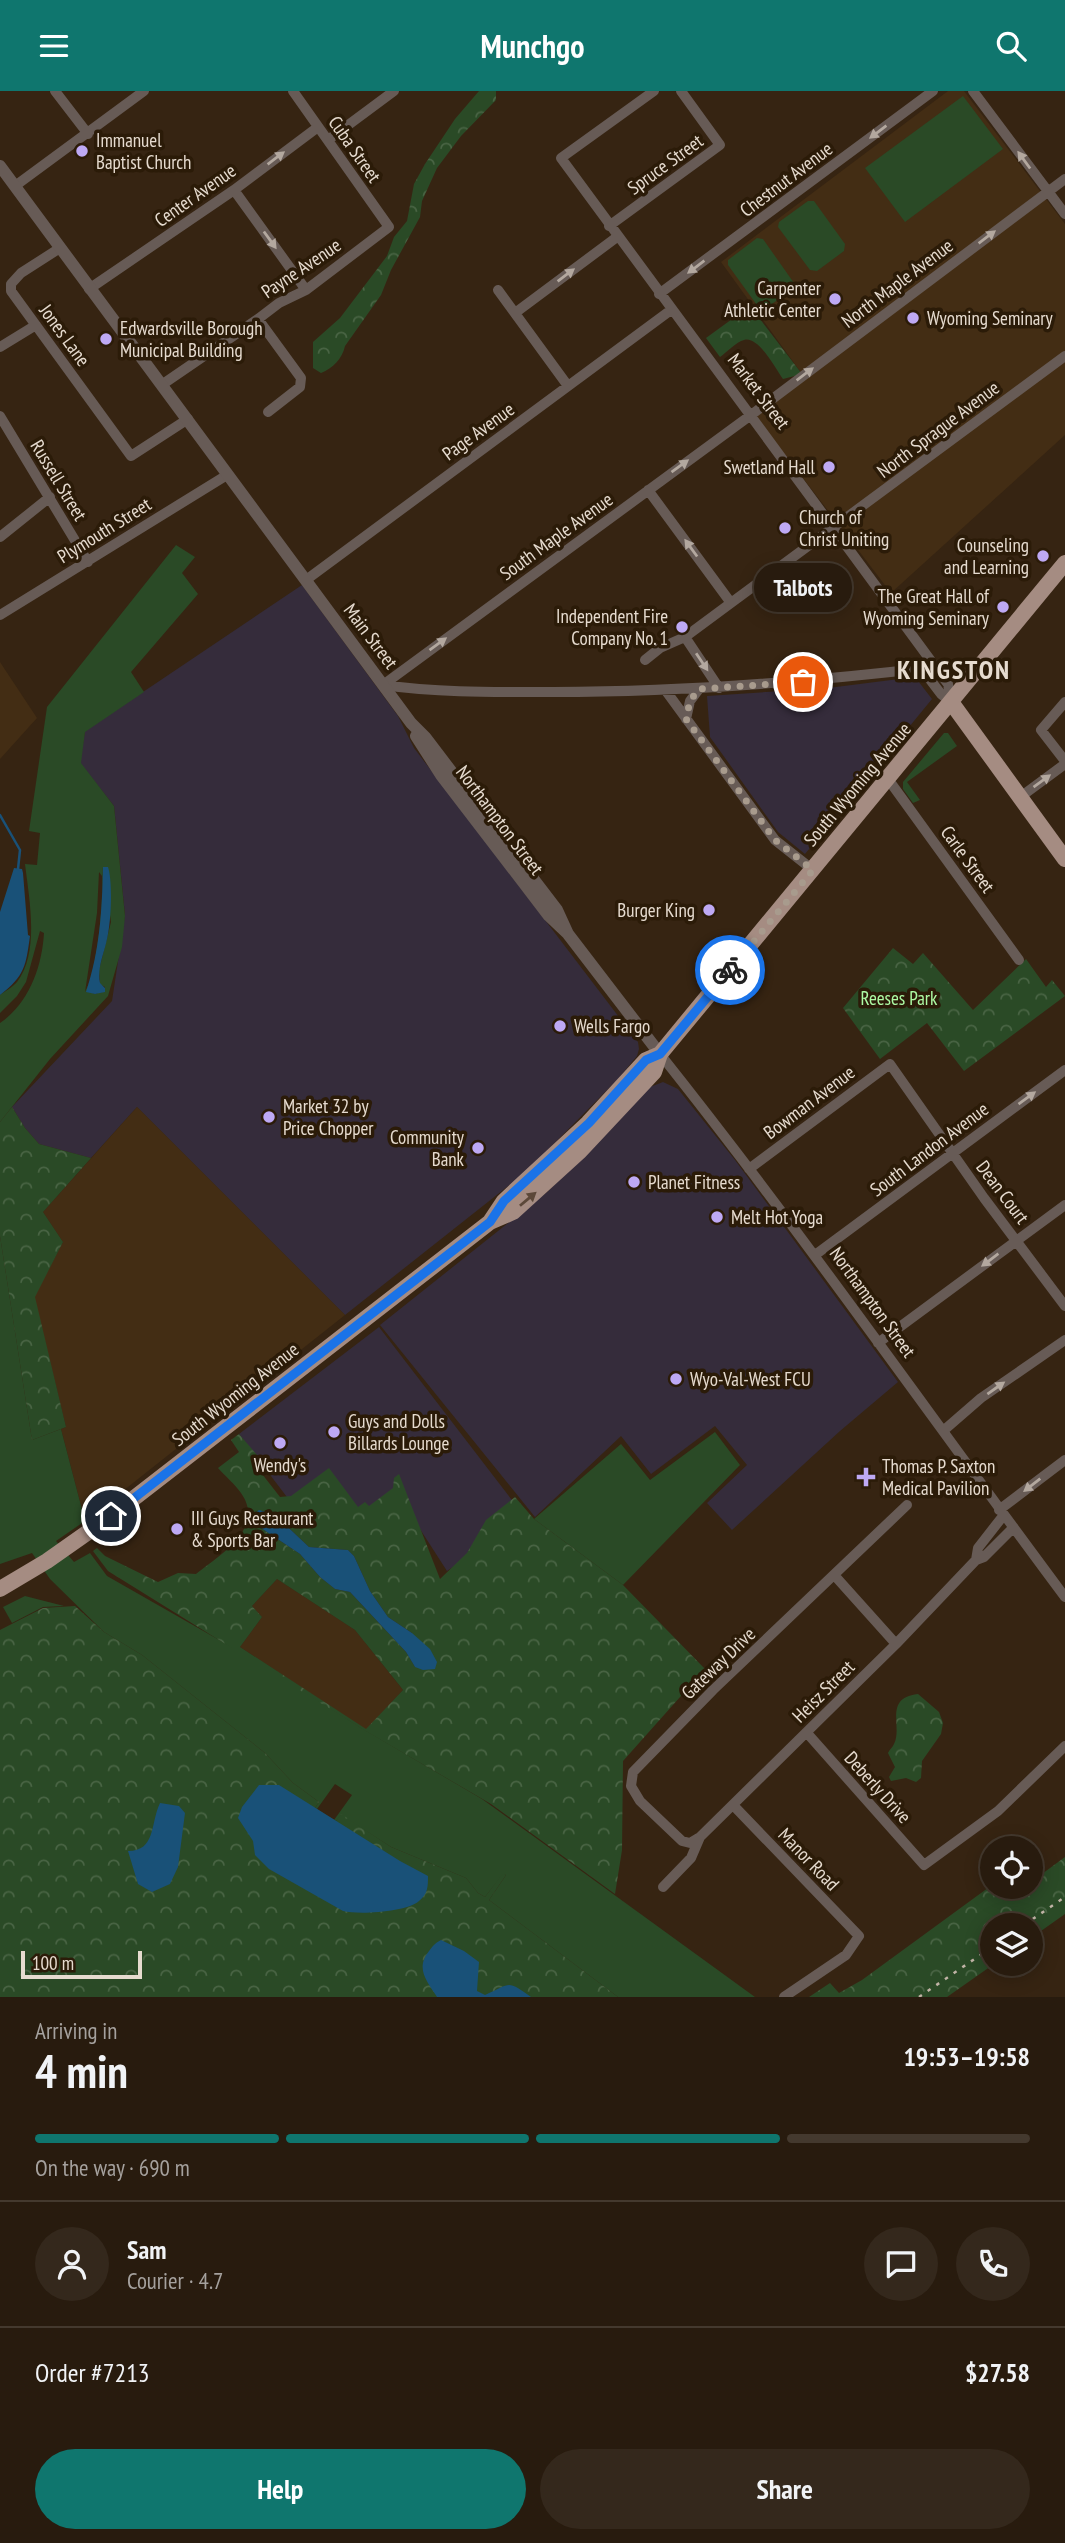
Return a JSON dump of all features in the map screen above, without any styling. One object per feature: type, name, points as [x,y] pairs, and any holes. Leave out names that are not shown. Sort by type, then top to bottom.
[{"type":"main road","name":"South Wyoming Avenue","points":[[0,1589],[47,1561],[111,1516],[490,1222],[504,1201],[589,1123],[646,1060],[660,1054],[1065,563]]},
{"type":"main road","name":"Market Street","points":[[951,702],[1065,859]]},
{"type":"street","points":[[55,91],[88,134]]},
{"type":"street","points":[[6,177],[88,134],[145,91]]},
{"type":"street","name":"Cuba Street","points":[[293,91],[389,226]]},
{"type":"street","points":[[328,141],[394,91]]},
{"type":"street","name":"Market Street","points":[[654,91],[561,158],[948,684],[951,702]]},
{"type":"street","name":"Spruce Street","points":[[609,226],[720,145],[681,91]]},
{"type":"street","name":"Chestnut Avenue","points":[[659,294],[933,91]]},
{"type":"street","points":[[974,91],[1065,214]]},
{"type":"street","name":"Center Avenue","points":[[89,289],[234,190],[318,127]]},
{"type":"street","name":"Main Street","points":[[6,177],[163,384],[383,685],[440,692],[666,691],[787,684],[935,667]]},
{"type":"street","name":"North Maple Avenue","points":[[751,415],[1065,179]]},
{"type":"street","points":[[234,190],[306,290]]},
{"type":"street","name":"Payne Avenue","points":[[163,384],[279,303],[306,290],[389,226]]},
{"type":"street","points":[[514,313],[617,237]]},
{"type":"street","name":"Jones Lane","points":[[60,248],[20,273],[11,284],[11,291],[131,456],[188,419]]},
{"type":"street","points":[[498,289],[568,386]]},
{"type":"street","name":"Page Avenue","points":[[306,580],[671,310]]},
{"type":"street","points":[[258,319],[301,378],[300,387],[268,412]]},
{"type":"street","points":[[0,347],[36,325]]},
{"type":"street","name":"North Sprague Avenue","points":[[685,637],[1065,356]]},
{"type":"street","name":"South Maple Avenue","points":[[383,685],[751,415]]},
{"type":"street","name":"Russell Street","points":[[0,416],[88,562]]},
{"type":"street","name":"Plymouth Street","points":[[0,615],[227,475]]},
{"type":"street","points":[[648,490],[731,603]]},
{"type":"street","points":[[0,537],[50,497]]},
{"type":"street","points":[[645,660],[660,648],[685,637],[719,688]]},
{"type":"street","points":[[922,650],[922,669]]},
{"type":"street","name":"Market Street","points":[[922,669],[941,694],[951,702]]},
{"type":"street","name":"Northampton Street","points":[[383,685],[557,910],[568,934],[814,1255],[1001,1513],[1061,1585],[1065,1597]]},
{"type":"street","points":[[686,719],[690,701],[699,689]]},
{"type":"street","points":[[666,691],[775,840],[813,870]]},
{"type":"street","points":[[1019,798],[1065,762],[1041,730],[1065,702]]},
{"type":"street","name":"Carle Street","points":[[888,779],[1019,960]]},
{"type":"street","name":"Bowman Avenue","points":[[749,1169],[890,1063]]},
{"type":"street","name":"Dean Court","points":[[890,1063],[952,1153],[1065,1306]]},
{"type":"street","name":"South Landon Avenue","points":[[814,1255],[1065,1070]]},
{"type":"street","points":[[878,1343],[1065,1205]]},
{"type":"street","points":[[943,1431],[981,1398],[1065,1340]]},
{"type":"street","name":"Heisz Street","points":[[663,1887],[691,1858],[700,1837],[896,1644],[976,1560],[978,1548],[1001,1513],[1065,1460]]},
{"type":"street","name":"Gateway Drive","points":[[700,1837],[690,1843],[682,1841],[640,1801],[631,1786],[633,1772],[713,1691],[907,1505]]},
{"type":"street","points":[[976,1560],[984,1557],[1013,1528]]},
{"type":"street","points":[[835,1576],[896,1644]]},
{"type":"street","name":"Deberly Drive","points":[[807,1733],[924,1865],[998,1811],[1065,1745]]},
{"type":"street","name":"Manor Road","points":[[733,1805],[859,1936],[846,1955],[784,1997]]},
{"type":"shaded area","name":"Wyoming Seminary","points":[[948,91],[964,91],[1065,224],[1065,435],[891,593],[751,410],[802,374],[721,262]]},
{"type":"shaded area","points":[[302,585],[398,716],[414,748],[638,1042],[639,1049],[637,1056],[618,1079],[527,1171],[345,1315],[137,1107],[91,1158],[39,1144],[12,1107],[112,1001],[125,915],[114,806],[80,763],[85,731]]},
{"type":"shaded area","points":[[0,662],[37,718],[0,759]]},
{"type":"shaded area","points":[[915,677],[932,699],[805,854],[778,832],[710,737],[707,696],[828,688]]},
{"type":"shaded area","points":[[663,1082],[678,1089],[735,1160],[898,1382],[732,1530],[707,1503],[747,1465],[715,1426],[651,1474],[621,1436],[535,1517],[380,1325],[547,1192],[650,1087]]},
{"type":"shaded area","points":[[137,1107],[345,1315],[85,1521],[61,1429],[66,1427],[34,1297],[63,1242],[43,1212]]},
{"type":"shaded area","points":[[379,1327],[525,1517],[447,1571],[400,1498],[360,1528],[293,1505],[239,1434]]},
{"type":"shaded area","points":[[277,1579],[355,1630],[403,1690],[366,1730],[240,1647],[262,1617],[252,1606]]},
{"type":"green space","points":[[479,91],[496,91],[496,100],[461,136],[437,168],[422,201],[420,217],[391,270],[381,295],[345,346],[339,359],[321,373],[313,368],[313,342],[340,318],[387,256],[394,237],[407,221],[414,184],[425,164],[455,119]]},
{"type":"green space","points":[[963,96],[1003,149],[905,222],[865,168]]},
{"type":"green space","points":[[808,201],[814,201],[845,244],[844,251],[817,271],[810,270],[778,227],[779,222]]},
{"type":"green space","points":[[757,238],[763,239],[794,283],[794,288],[765,309],[759,308],[728,265],[728,260]]},
{"type":"green space","points":[[750,306],[802,374],[783,379],[761,348],[749,340],[738,343],[720,357],[706,338]]},
{"type":"green space","points":[[176,545],[195,557],[182,573],[198,594],[131,672],[144,692],[85,732],[81,763],[114,806],[125,916],[122,947],[108,996],[50,1059],[0,1122],[0,1023],[26,995],[37,971],[43,946],[44,933],[40,931],[26,982],[17,996],[0,1013],[0,995],[17,982],[29,956],[31,925],[25,864],[37,865],[40,833],[29,831],[47,707]],"holes":[[[103,867],[111,922],[99,970],[100,984],[105,987],[105,991],[95,994],[87,991],[90,981],[85,992],[97,913],[99,872],[102,876],[102,898]]]},
{"type":"green space","points":[[944,733],[948,733],[957,746],[907,782],[920,800],[913,803],[903,789],[903,782]]},
{"type":"green space","name":"Reeses Park","points":[[893,948],[913,964],[923,953],[973,1010],[1026,959],[1046,987],[1052,980],[1065,996],[964,1071],[927,1023],[880,1059],[843,1008]]},
{"type":"green space","points":[[12,1107],[39,1144],[91,1158],[43,1212],[63,1242],[35,1297],[66,1427],[32,1440],[0,1236],[0,1122]]},
{"type":"green space","points":[[0,1236],[32,1440],[61,1429],[85,1521],[56,1541],[74,1562],[90,1553],[107,1576],[242,1653],[482,1799],[755,1997],[618,1997],[489,1900],[506,1875],[503,1874],[485,1897],[478,1893],[466,1878],[391,1847],[341,1815],[334,1820],[352,1795],[335,1784],[317,1809],[315,1808],[319,1802],[293,1783],[265,1753],[142,1655],[104,1632],[50,1579],[32,1553],[0,1564]]},
{"type":"green space","points":[[715,1432],[740,1465],[623,1585],[534,1519],[621,1444],[650,1480]]},
{"type":"green space","points":[[239,1434],[257,1455],[255,1465],[280,1497],[291,1496],[329,1468],[358,1507],[365,1502],[369,1506],[393,1488],[394,1478],[399,1474],[440,1579],[467,1553],[486,1520],[515,1497],[534,1519],[623,1585],[705,1669],[623,1761],[622,1850],[615,1894],[491,1804],[364,1730],[108,1571],[93,1551],[97,1548],[105,1556],[158,1582],[178,1573],[196,1574],[237,1539],[248,1518],[247,1506],[239,1490],[218,1468],[239,1452],[231,1440]],"holes":[[[265,1510],[274,1514],[309,1547],[348,1550],[354,1556],[370,1591],[388,1617],[412,1633],[415,1667],[406,1652],[350,1592],[335,1589],[320,1577],[300,1554],[261,1528]],[[277,1579],[355,1630],[403,1690],[366,1729],[240,1647],[262,1617],[252,1606]]]},
{"type":"green space","points":[[25,1596],[64,1606],[43,1607],[12,1623],[3,1607]]},
{"type":"green space","points":[[75,1606],[104,1632],[142,1655],[265,1753],[293,1783],[319,1802],[315,1808],[336,1821],[341,1814],[391,1847],[466,1878],[478,1893],[485,1897],[503,1873],[506,1875],[489,1900],[618,1997],[0,1997],[0,1630],[43,1608]]},
{"type":"green space","points":[[918,1694],[939,1712],[943,1723],[941,1734],[922,1761],[921,1778],[916,1782],[906,1778],[891,1781],[889,1777],[895,1767],[888,1753],[896,1737],[897,1707],[907,1697]]},
{"type":"green space","points":[[1065,1857],[1065,1914],[1043,1930],[1043,1913],[980,1913],[980,1974],[947,1997],[809,1997],[830,1983],[839,1993],[862,1980],[980,1894],[980,1899],[1043,1899],[1043,1873]]},
{"type":"water","points":[[103,867],[108,867],[110,874],[110,913],[99,972],[100,983],[105,992],[95,994],[86,992],[99,930]]},
{"type":"water","points":[[14,868],[22,869],[23,873],[30,936],[23,969],[15,982],[0,995],[0,912]]},
{"type":"water","points":[[259,1510],[274,1514],[309,1547],[348,1550],[354,1556],[370,1591],[388,1617],[430,1649],[437,1662],[435,1669],[423,1670],[415,1667],[406,1652],[350,1592],[335,1589],[320,1577],[300,1554],[261,1528],[255,1513]]},
{"type":"water","points":[[259,1785],[279,1785],[428,1876],[424,1896],[413,1905],[394,1910],[343,1911],[269,1869],[255,1855],[253,1841],[238,1818],[242,1807]]},
{"type":"water","points":[[160,1803],[179,1806],[185,1813],[178,1867],[170,1884],[152,1892],[138,1884],[128,1851],[137,1850],[148,1841]]},
{"type":"water","points":[[441,1940],[479,1962],[477,1991],[485,1995],[508,1985],[531,1997],[437,1997],[426,1980],[423,1964],[429,1951]]},
{"type":"waterway","points":[[0,815],[20,850],[18,869]]},
{"type":"railway","points":[[1042,1913],[1065,1897]]},
{"type":"railway","points":[[919,1997],[980,1955]]},
{"type":"way so far","points":[[730,970],[813,870],[775,840],[761,823],[686,719],[688,708],[699,689],[803,682]]},
{"type":"place","name":"Immanuel Baptist Church","points":[[82,151]]},
{"type":"place","name":"Carpenter Athletic Center","points":[[835,299]]},
{"type":"place","name":"Wyoming Seminary","points":[[913,318]]},
{"type":"place","name":"Edwardsville Borough Municipal Building","points":[[106,339]]},
{"type":"place","name":"Swetland Hall","points":[[829,467]]},
{"type":"place","name":"Church of Christ Uniting","points":[[785,528]]},
{"type":"place","name":"Counseling and Learning","points":[[1043,556]]},
{"type":"place","name":"The Great Hall of Wyoming Seminary","points":[[1003,607]]},
{"type":"place","name":"Independent Fire Company No. 1","points":[[682,627]]},
{"type":"place","name":"Talbots","points":[[803,682]]},
{"type":"place","name":"Burger King","points":[[709,910]]},
{"type":"place","name":"Wells Fargo","points":[[560,1026]]},
{"type":"place","name":"Market 32 by Price Chopper","points":[[269,1117]]},
{"type":"place","name":"Community Bank","points":[[478,1148]]},
{"type":"place","name":"Planet Fitness","points":[[634,1182]]},
{"type":"place","name":"Melt Hot Yoga","points":[[717,1217]]},
{"type":"place","name":"Wyo-Val-West FCU","points":[[676,1379]]},
{"type":"place","name":"Guys and Dolls Billards Lounge","points":[[334,1432]]},
{"type":"place","name":"Wendy's","points":[[280,1443]]},
{"type":"place","name":"Thomas P. Saxton Medical Pavilion","points":[[866,1477]]},
{"type":"place","name":"III Guys Restaurant & Sports Bar","points":[[177,1529]]},
{"type":"district","name":"KINGSTON","points":[[954,669]]},
{"type":"route","points":[[111,1516],[490,1222],[504,1201],[589,1123],[646,1060],[660,1054],[730,970]]}]
